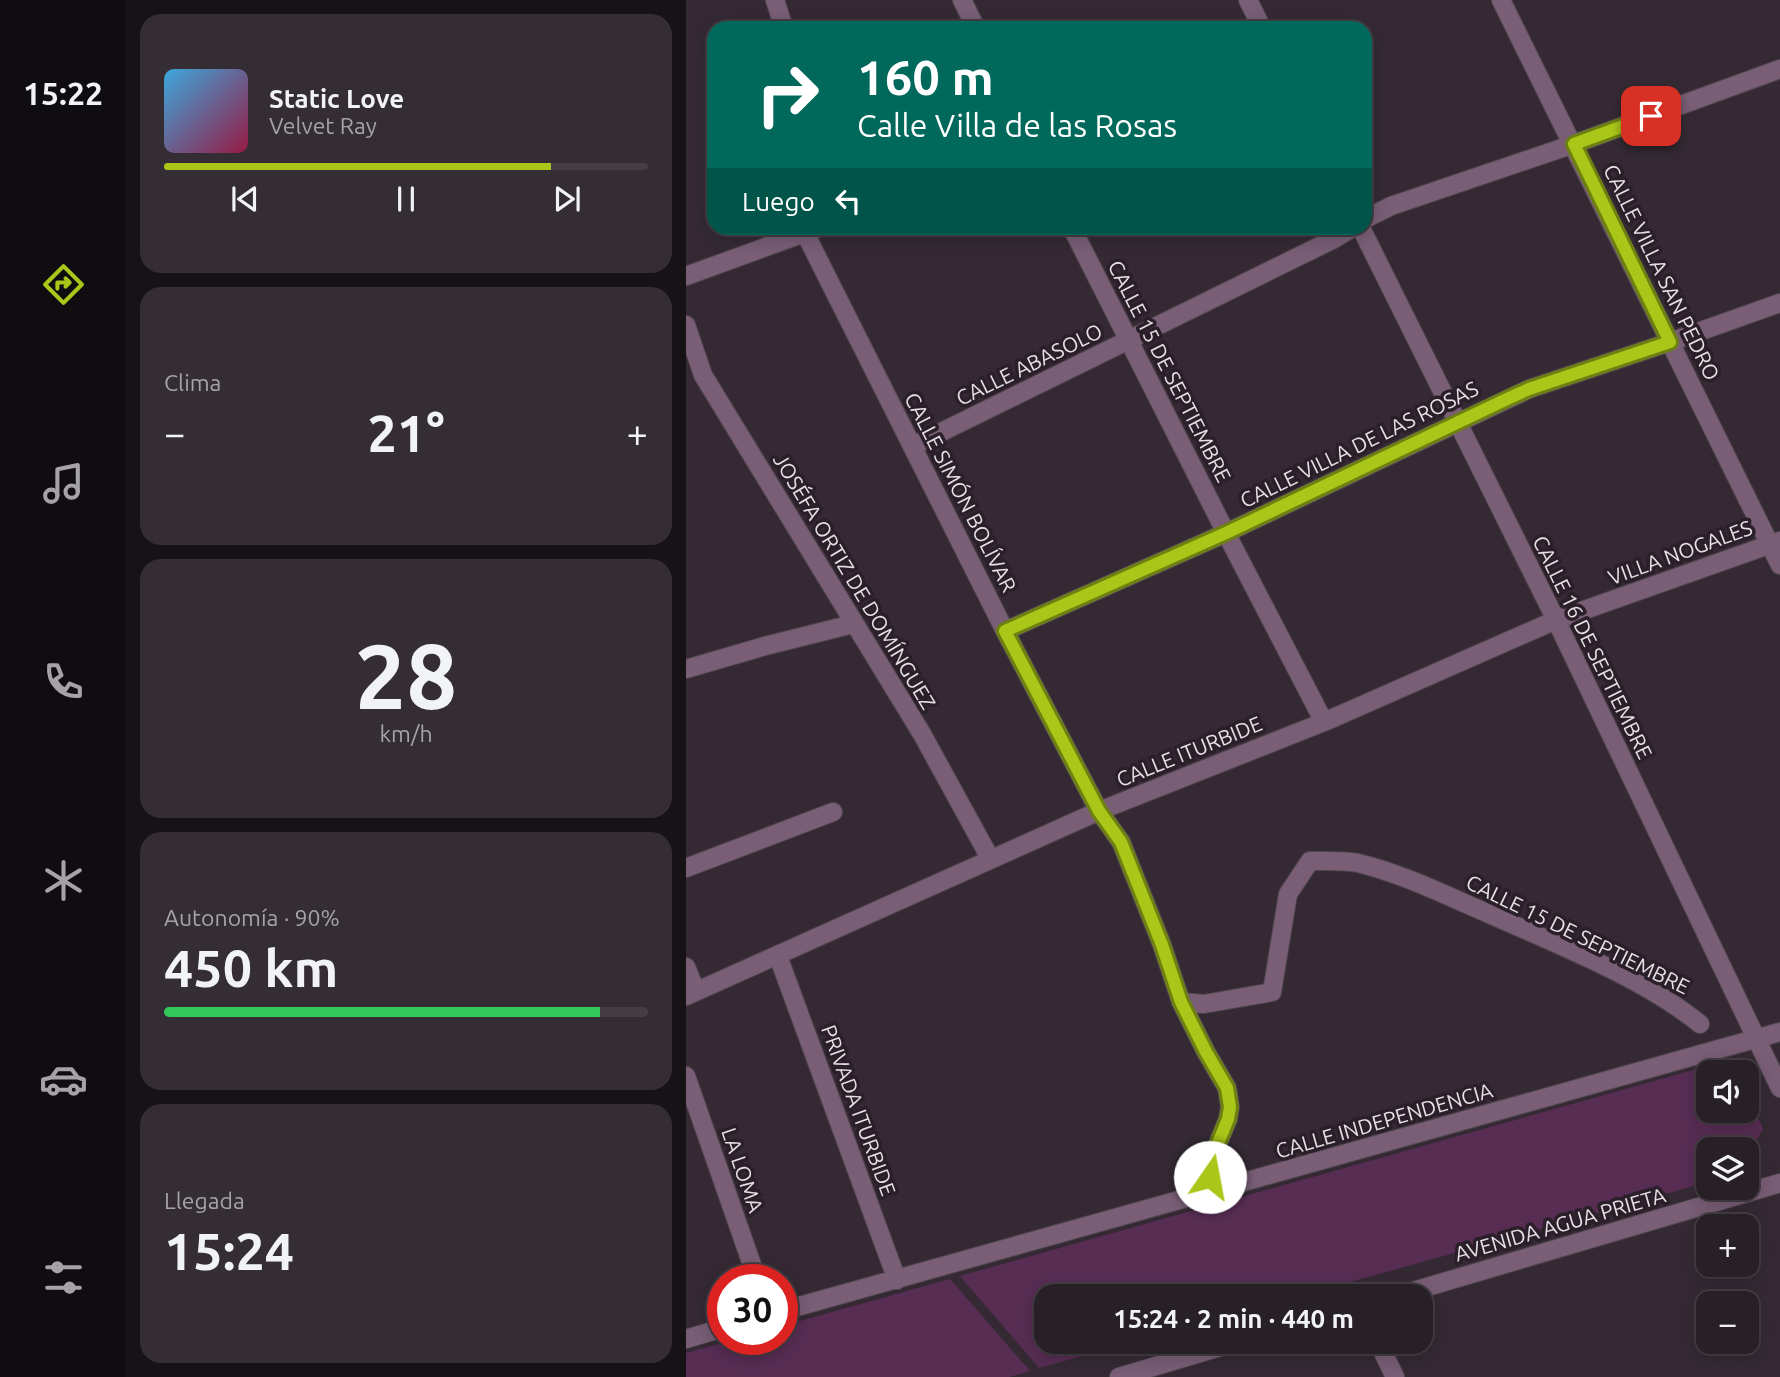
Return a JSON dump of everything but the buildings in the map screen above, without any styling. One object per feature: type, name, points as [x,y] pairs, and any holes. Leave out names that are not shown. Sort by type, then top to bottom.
[{"type":"street","points":[[775,0],[782,21]]},
{"type":"street","points":[[962,0],[972,21]]},
{"type":"street","points":[[1248,0],[1258,21]]},
{"type":"street","name":"CALLE VILLA SAN PEDRO","points":[[1501,0],[1670,342],[1775,542],[1780,565]]},
{"type":"street","points":[[1372,216],[1391,206],[1574,144],[1780,69]]},
{"type":"street","points":[[686,276],[797,235]]},
{"type":"street","name":"CALLE SIMÓN BOLÍVAR","points":[[813,235],[913,446],[1005,631],[1099,811],[1121,842],[1162,945],[1181,1002],[1230,1094],[1228,1119],[1209,1165],[1214,1192]]},
{"type":"street","name":"CALLE 15 DE SEPTIEMBRE","points":[[1076,235],[1324,722]]},
{"type":"street","name":"CALLE ABASOLO","points":[[913,446],[1341,235]]},
{"type":"street","name":"CALLE 16 DE SEPTIEMBRE","points":[[1365,235],[1556,620],[1780,1088]]},
{"type":"street","name":"CALLE VILLA DE LAS ROSAS","points":[[1005,631],[1226,533],[1529,389],[1780,303]]},
{"type":"street","name":"JOSÉFA ORTIZ DE DOMÍNGUEZ","points":[[686,325],[703,374],[922,734],[990,858]]},
{"type":"street","name":"VILLA NOGALES","points":[[1556,620],[1775,542]]},
{"type":"street","name":"CALLE ITURBIDE","points":[[691,993],[778,957],[990,858],[1099,811],[1324,722],[1556,620]]},
{"type":"street","points":[[686,669],[853,624]]},
{"type":"street","points":[[686,868],[833,812]]},
{"type":"street","name":"CALLE 15 DE SEPTIEMBRE","points":[[1181,1002],[1204,1004],[1272,992],[1287,894],[1310,861],[1357,863],[1433,889],[1622,976],[1684,1010],[1700,1024]]},
{"type":"street","name":"PRIVADA ITURBIDE","points":[[778,957],[897,1280]]},
{"type":"street","points":[[686,967],[691,993]]},
{"type":"street","name":"CALLE INDEPENDENCIA","points":[[798,1307],[1780,1032]]},
{"type":"street","name":"LA LOMA","points":[[686,1076],[752,1264]]},
{"type":"street","name":"AVENIDA AGUA PRIETA","points":[[1433,1285],[1780,1183]]},
{"type":"street","points":[[686,1339],[707,1333]]},
{"type":"street","points":[[1119,1377],[1197,1354]]},
{"type":"street","points":[[1384,1354],[1395,1377]]},
{"type":"shaded area","points":[[1696,1069],[1696,1123],[1759,1123],[1759,1120],[1763,1129],[1758,1137],[1696,1137],[1696,1185],[1343,1284],[1034,1284],[1034,1354],[1090,1354],[1039,1368],[960,1276]]},
{"type":"shaded area","points":[[950,1279],[1030,1371],[1009,1377],[686,1377],[686,1353],[707,1347],[707,1355],[798,1355],[798,1322]]},
{"type":"route","points":[[1210,1177],[1211,1156],[1228,1119],[1230,1094],[1193,1029],[1181,1002],[1146,902],[1121,842],[1099,811],[1005,631],[1226,533],[1529,389],[1670,342],[1574,144],[1651,116]]}]
